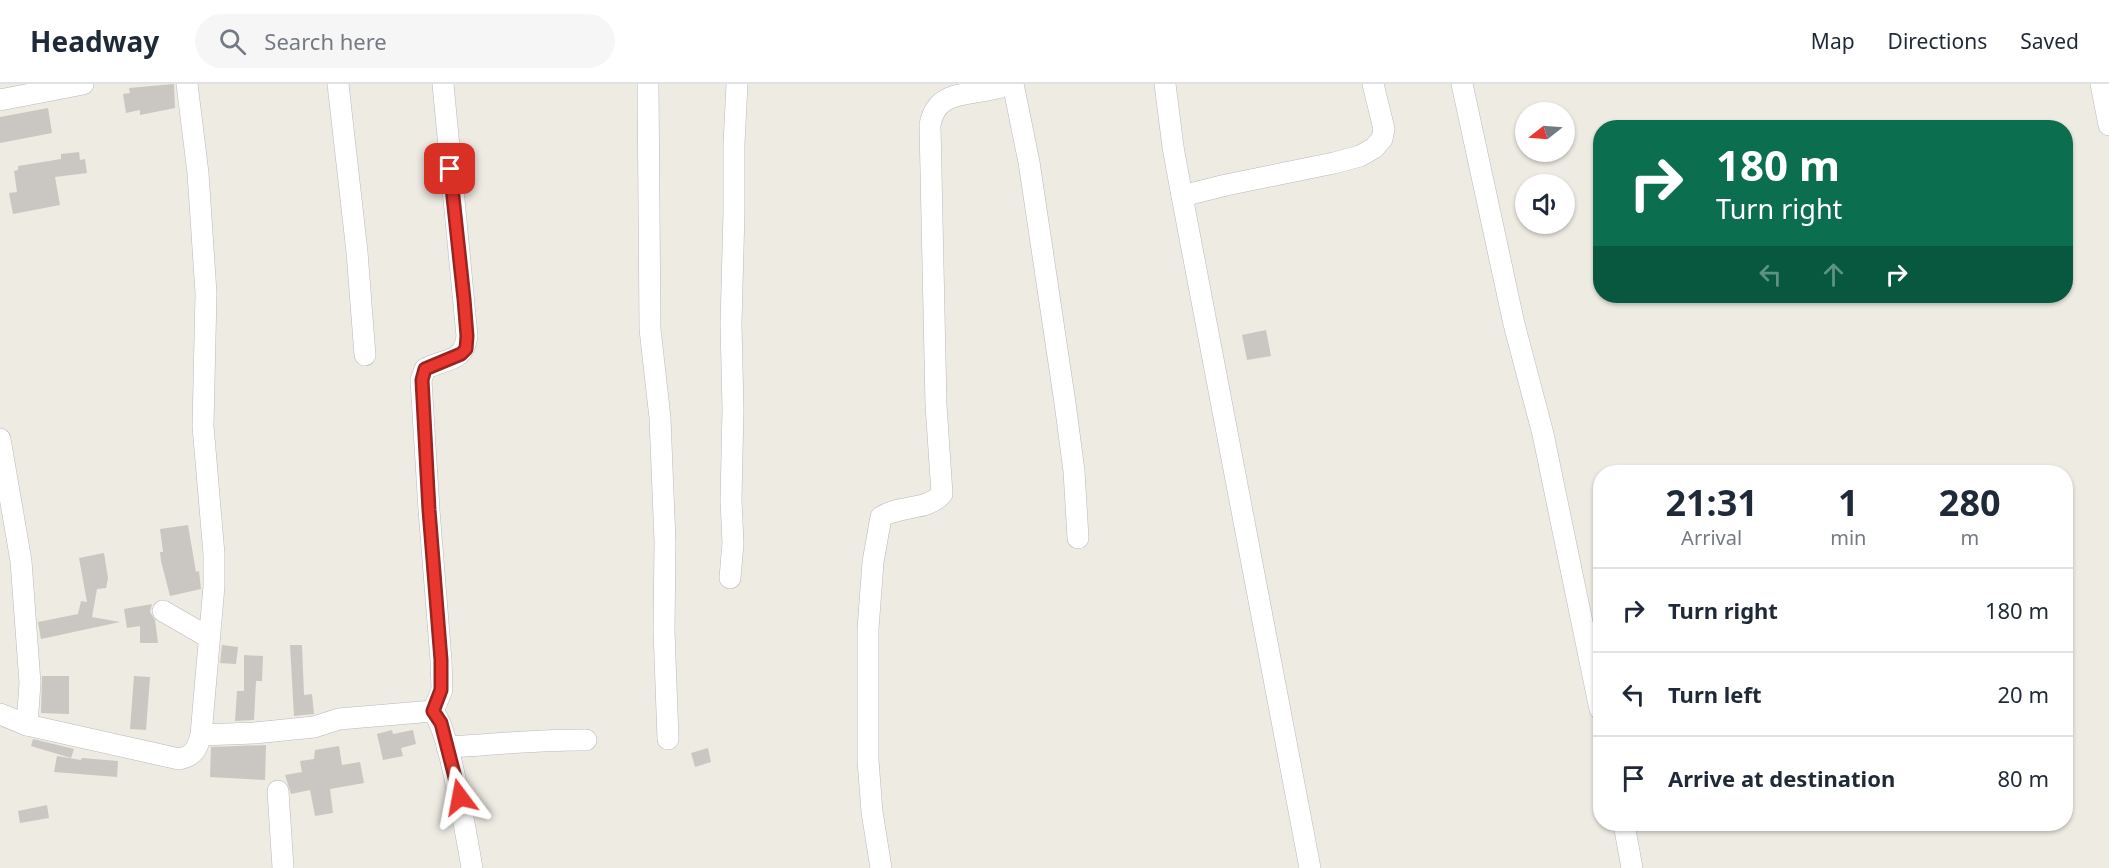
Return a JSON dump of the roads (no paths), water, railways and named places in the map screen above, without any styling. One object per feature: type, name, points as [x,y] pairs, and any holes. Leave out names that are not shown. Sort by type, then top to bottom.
[{"type":"street","points":[[0,100],[83,84]]},
{"type":"street","points":[[0,714],[27,725],[179,759],[196,751],[201,735],[214,586],[214,554],[203,426],[206,294],[198,173],[186,84]]},
{"type":"street","points":[[338,84],[357,252],[365,355]]},
{"type":"street","points":[[433,711],[441,690],[441,660],[429,510],[422,380],[425,369],[461,354],[466,349],[467,336],[443,84]]},
{"type":"street","points":[[648,84],[650,329],[660,418],[665,542],[664,631],[668,740]]},
{"type":"street","points":[[730,578],[733,543],[731,500],[734,409],[731,324],[737,84]]},
{"type":"street","points":[[881,868],[872,812],[868,760],[869,608],[873,562],[881,518],[894,511],[936,500],[942,494],[936,405],[930,125],[932,113],[939,104],[950,98],[1008,84]]},
{"type":"street","points":[[1013,84],[1029,162],[1065,403],[1074,471],[1078,538]]},
{"type":"street","points":[[1165,84],[1182,196],[1310,868]]},
{"type":"street","points":[[1182,196],[1226,184],[1334,163],[1360,156],[1374,148],[1382,139],[1384,129],[1373,84]]},
{"type":"street","points":[[1462,84],[1514,324],[1543,434],[1593,675]]},
{"type":"street","points":[[2101,84],[2109,125]]},
{"type":"street","points":[[0,439],[22,572],[30,683],[27,725]]},
{"type":"street","points":[[163,611],[208,637]]},
{"type":"street","points":[[201,735],[314,728],[339,719],[433,711]]},
{"type":"street","points":[[433,711],[441,723],[447,747],[463,812],[472,868]]},
{"type":"street","points":[[447,747],[546,739],[586,740]]},
{"type":"street","points":[[278,791],[283,868]]},
{"type":"street","points":[[1625,831],[1632,868]]}]
